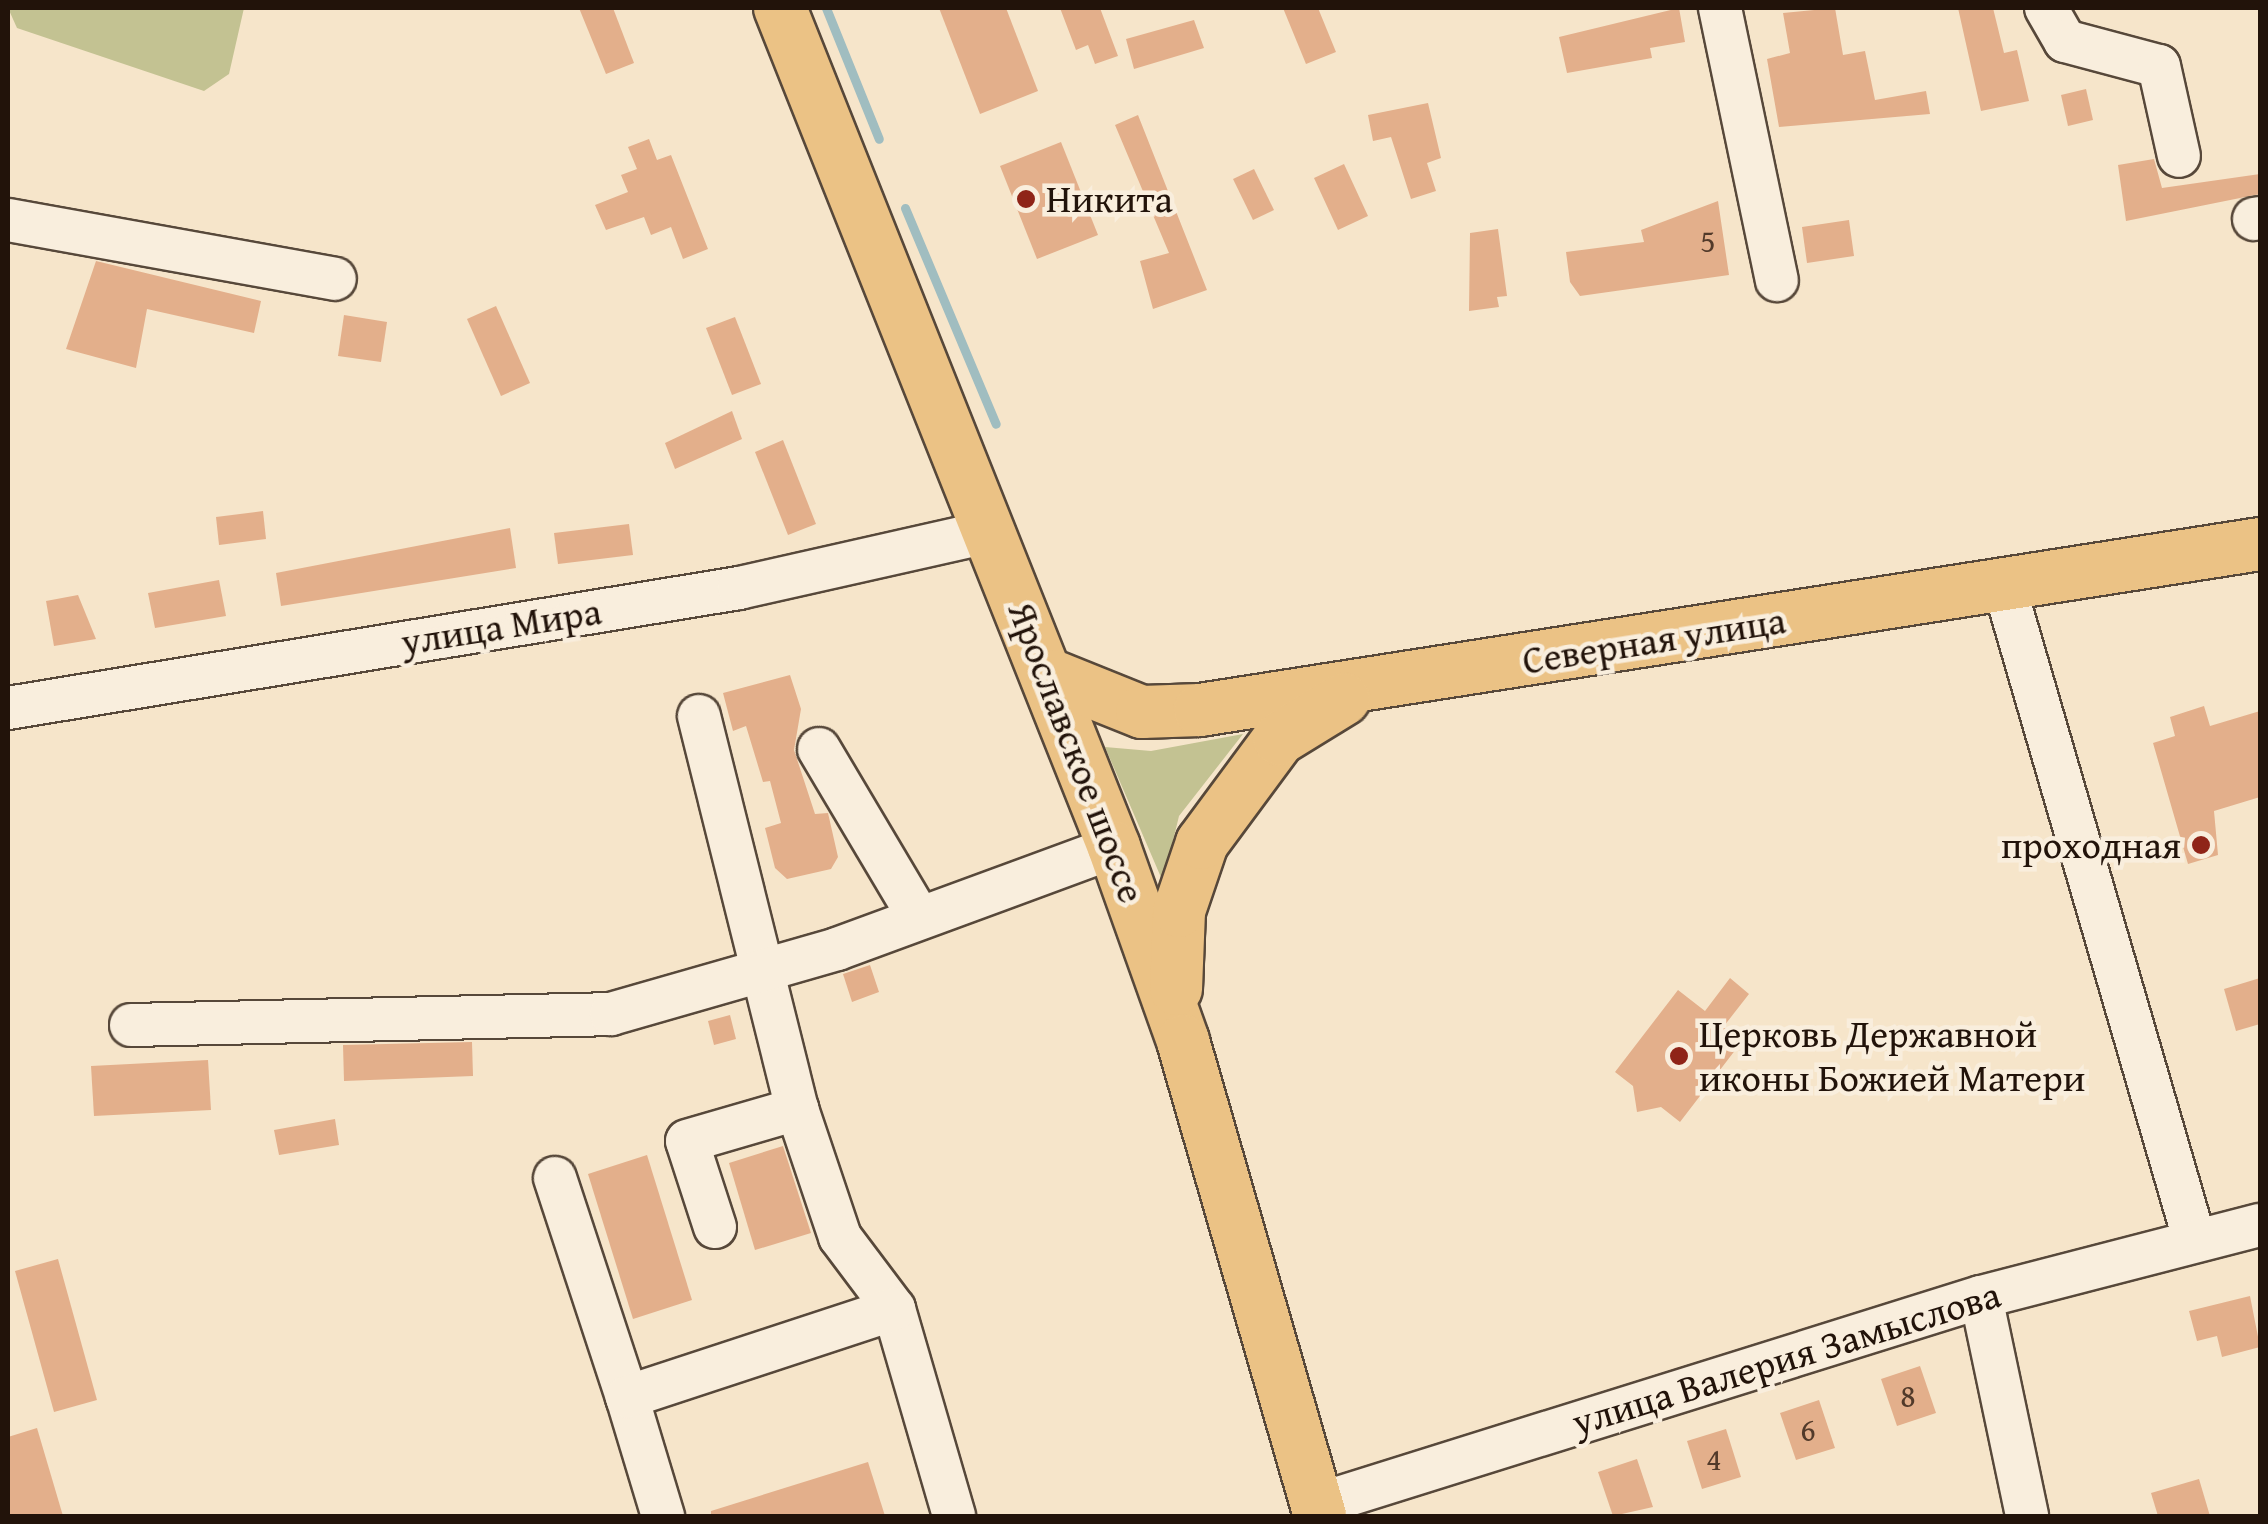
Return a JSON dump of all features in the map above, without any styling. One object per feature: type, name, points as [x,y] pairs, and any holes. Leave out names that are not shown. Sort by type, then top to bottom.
[{"type":"main road","name":"Ярославское шоссе","points":[[780,8],[1052,676],[1114,847],[1183,1041],[1318,1511]]},
{"type":"main road","name":"Северная улица","points":[[1052,676],[1118,706],[1167,713],[1382,684],[2260,544]]},
{"type":"main road","points":[[1183,1041],[1176,942],[1202,844],[1279,740],[1382,684]]},
{"type":"street","points":[[1720,8],[1777,280]]},
{"type":"street","points":[[2046,8],[2065,41],[2159,66],[2179,156]]},
{"type":"street","points":[[8,220],[335,280]]},
{"type":"street","name":"улица Мира","points":[[8,708],[739,588],[992,530]]},
{"type":"street","points":[[2004,585],[2194,1238]]},
{"type":"street","points":[[699,716],[797,1109],[840,1237],[894,1308],[954,1516]]},
{"type":"street","points":[[819,748],[917,914]]},
{"type":"street","points":[[131,1026],[612,1014],[763,972],[1114,847]]},
{"type":"street","points":[[715,1227],[687,1141],[797,1109]]},
{"type":"street","points":[[555,1178],[663,1516]]},
{"type":"street","name":"улица Валерия Замыслова","points":[[1318,1511],[1981,1297],[2194,1238],[2260,1225]]},
{"type":"street","points":[[1981,1297],[2028,1516]]},
{"type":"street","points":[[627,1397],[894,1308]]},
{"type":"shaded area","points":[[8,8],[244,8],[229,74],[204,91],[17,28]]},
{"type":"shaded area","points":[[1243,734],[1179,816],[1163,882],[1105,747],[1151,751]]},
{"type":"building","points":[[579,8],[613,8],[634,63],[606,74]]},
{"type":"building","points":[[939,8],[1006,8],[1038,91],[980,114]]},
{"type":"building","points":[[1060,8],[1100,8],[1118,56],[1095,64],[1088,45],[1076,50]]},
{"type":"building","points":[[1283,8],[1318,8],[1336,52],[1306,64]]},
{"type":"building","points":[[1679,8],[1685,42],[1650,48],[1652,58],[1567,73],[1559,37]]},
{"type":"building","points":[[1835,8],[1843,55],[1865,51],[1875,100],[1926,91],[1930,114],[1779,127],[1767,59],[1790,53],[1783,13]]},
{"type":"building","points":[[1958,8],[1993,8],[2004,53],[2017,50],[2029,101],[1981,111]]},
{"type":"building","points":[[1194,20],[1204,48],[1134,69],[1126,39]]},
{"type":"building","points":[[2086,89],[2093,120],[2068,126],[2061,95]]},
{"type":"building","points":[[1428,103],[1441,158],[1427,163],[1436,191],[1411,199],[1391,137],[1373,141],[1368,115]]},
{"type":"building","points":[[1138,115],[1207,290],[1153,309],[1140,261],[1169,253],[1115,125]]},
{"type":"building","points":[[649,139],[657,160],[671,155],[708,249],[683,259],[671,227],[651,235],[644,217],[606,230],[595,205],[628,192],[621,175],[637,169],[628,147]]},
{"type":"building","points":[[1061,142],[1098,235],[1037,259],[1000,166]]},
{"type":"building","points":[[2154,159],[2162,188],[2260,174],[2260,194],[2126,221],[2118,165]]},
{"type":"building","points":[[1344,164],[1368,216],[1338,230],[1314,178]]},
{"type":"building","points":[[1254,169],[1274,210],[1253,220],[1233,179]]},
{"type":"building","points":[[1718,201],[1729,275],[1580,296],[1570,282],[1566,252],[1644,242],[1641,230]]},
{"type":"building","points":[[1849,220],[1854,256],[1807,263],[1802,227]]},
{"type":"building","points":[[1498,229],[1507,296],[1497,297],[1499,307],[1469,311],[1470,233]]},
{"type":"building","points":[[96,261],[261,301],[254,333],[147,309],[136,368],[66,349]]},
{"type":"building","points":[[496,306],[530,383],[501,396],[467,319]]},
{"type":"building","points":[[344,315],[387,322],[381,362],[338,356]]},
{"type":"building","points":[[735,317],[761,384],[732,395],[706,328]]},
{"type":"building","points":[[732,411],[742,439],[675,469],[665,443]]},
{"type":"building","points":[[783,440],[816,524],[788,535],[755,452]]},
{"type":"building","points":[[263,511],[266,539],[219,545],[216,517]]},
{"type":"building","points":[[629,524],[633,555],[558,564],[554,533]]},
{"type":"building","points":[[510,528],[516,568],[281,606],[276,573]]},
{"type":"building","points":[[219,580],[226,616],[155,628],[148,593]]},
{"type":"building","points":[[78,595],[96,639],[54,646],[46,601]]},
{"type":"building","points":[[790,675],[801,709],[794,750],[815,814],[828,813],[838,857],[831,869],[787,879],[775,868],[765,828],[781,823],[770,781],[763,782],[746,726],[733,731],[723,693]]},
{"type":"building","points":[[2204,706],[2210,726],[2260,711],[2260,797],[2214,811],[2218,855],[2188,864],[2153,743],[2175,736],[2170,717]]},
{"type":"building","points":[[870,965],[879,992],[852,1002],[843,974]]},
{"type":"building","name":"Церковь Державной иконы Божией Матери","points":[[1730,978],[1749,994],[1724,1026],[1743,1040],[1680,1122],[1661,1107],[1637,1112],[1633,1086],[1615,1072],[1678,990],[1705,1011]]},
{"type":"building","points":[[2260,978],[2260,1024],[2236,1031],[2224,989]]},
{"type":"building","points":[[730,1015],[736,1039],[714,1045],[708,1021]]},
{"type":"building","points":[[472,1042],[473,1076],[344,1081],[343,1045]]},
{"type":"building","points":[[208,1060],[211,1110],[94,1116],[91,1066]]},
{"type":"building","points":[[335,1119],[339,1145],[279,1155],[274,1130]]},
{"type":"building","points":[[783,1146],[811,1233],[755,1250],[729,1163]]},
{"type":"building","points":[[647,1155],[692,1300],[633,1319],[588,1174]]},
{"type":"building","points":[[58,1259],[97,1400],[54,1412],[15,1271]]},
{"type":"building","points":[[2250,1296],[2260,1347],[2222,1357],[2217,1336],[2197,1341],[2189,1311]]},
{"type":"building","points":[[1920,1366],[1936,1413],[1897,1426],[1881,1379]]},
{"type":"building","points":[[1819,1400],[1835,1448],[1796,1460],[1780,1413]]},
{"type":"building","points":[[37,1428],[63,1516],[8,1516],[8,1437]]},
{"type":"building","points":[[1726,1429],[1741,1477],[1702,1489],[1687,1441]]},
{"type":"building","points":[[1637,1459],[1653,1507],[1613,1516],[1598,1472]]},
{"type":"building","points":[[868,1462],[885,1516],[711,1516],[711,1511]]},
{"type":"building","points":[[2199,1479],[2210,1516],[2158,1516],[2151,1493]]},
{"type":"waterway","points":[[826,8],[879,139]]},
{"type":"waterway","points":[[905,208],[996,424]]},
{"type":"place","name":"Никита","points":[[1026,199]]},
{"type":"place","name":"проходная","points":[[2201,845]]},
{"type":"place","name":"Церковь Державной иконы Божией Матери","points":[[1679,1056]]}]
